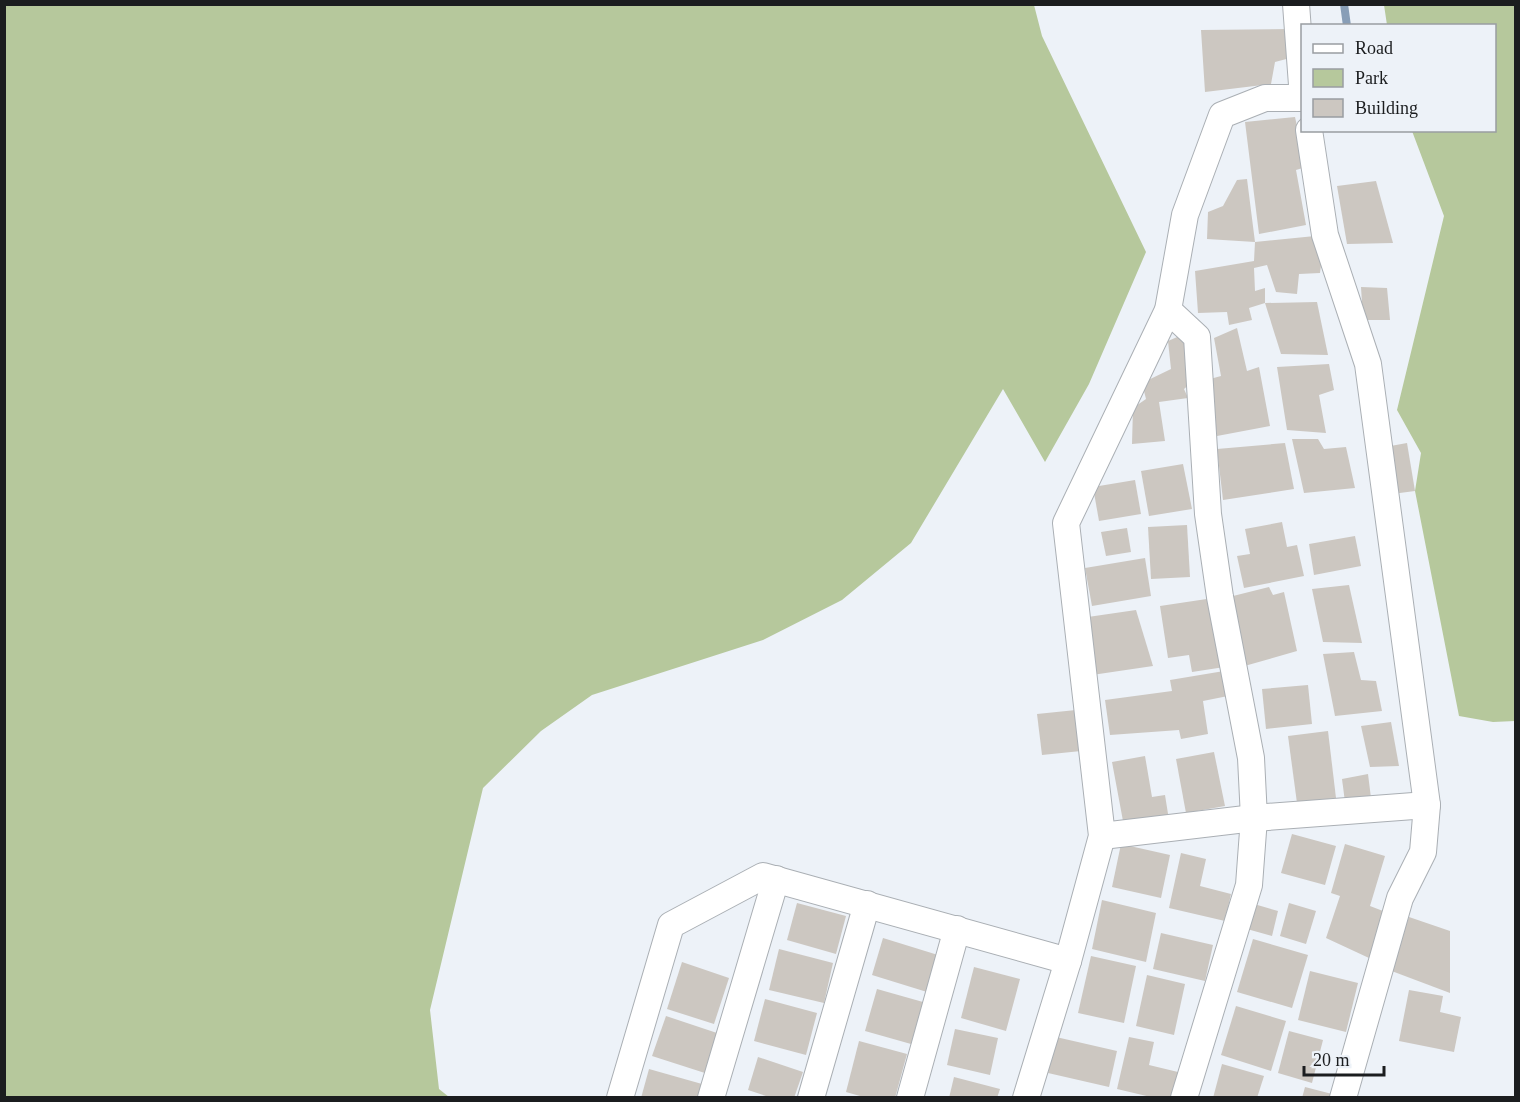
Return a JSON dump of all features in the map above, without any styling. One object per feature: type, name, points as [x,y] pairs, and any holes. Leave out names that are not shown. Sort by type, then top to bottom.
[{"type":"street","points":[[1296,4],[1301,72]]},
{"type":"street","points":[[1026,1098],[1068,961],[1102,836],[1066,523],[1168,310],[1185,215],[1222,115],[1265,98],[1301,98]]},
{"type":"street","points":[[1309,132],[1325,234],[1368,364],[1427,805],[1424,852],[1400,898],[1343,1098]]},
{"type":"street","points":[[1168,310],[1197,337],[1208,514],[1220,597],[1251,758],[1254,819],[1249,885],[1184,1098]]},
{"type":"street","points":[[1102,836],[1254,819],[1427,805]]},
{"type":"street","points":[[621,1098],[670,925],[763,876],[1068,961]]},
{"type":"street","points":[[711,1098],[776,879]]},
{"type":"street","points":[[811,1098],[867,904]]},
{"type":"street","points":[[910,1098],[957,929]]},
{"type":"green space","points":[[5,4],[1034,5],[1042,36],[1146,252],[1089,384],[1045,462],[1003,389],[911,543],[842,600],[763,640],[592,695],[541,731],[483,788],[430,1010],[439,1089],[449,1097],[5,1097]]},
{"type":"green space","points":[[1384,5],[1515,5],[1515,721],[1493,722],[1459,716],[1415,491],[1421,453],[1397,410],[1444,216],[1412,132],[1496,132],[1496,24],[1387,24]]},
{"type":"building","points":[[1290,29],[1294,57],[1275,62],[1271,84],[1205,92],[1201,30]]},
{"type":"building","points":[[1295,117],[1306,167],[1296,170],[1306,225],[1259,234],[1245,122]]},
{"type":"building","points":[[1247,179],[1255,242],[1207,239],[1208,212],[1223,206],[1237,180]]},
{"type":"building","points":[[1376,181],[1393,243],[1347,244],[1337,186]]},
{"type":"building","points":[[1325,235],[1320,273],[1299,274],[1297,294],[1276,292],[1267,265],[1254,268],[1255,291],[1265,288],[1265,303],[1249,308],[1252,320],[1229,325],[1227,312],[1198,313],[1195,271],[1254,261],[1255,242]]},
{"type":"building","points":[[1361,287],[1387,288],[1390,320],[1363,320]]},
{"type":"building","points":[[1317,302],[1328,355],[1281,354],[1265,303]]},
{"type":"building","points":[[1237,328],[1247,371],[1259,367],[1270,426],[1217,436],[1210,379],[1221,376],[1214,338]]},
{"type":"building","points":[[1191,331],[1192,382],[1184,389],[1188,398],[1159,402],[1165,441],[1132,444],[1133,408],[1146,399],[1142,383],[1171,369],[1168,341]]},
{"type":"building","points":[[1329,364],[1334,390],[1319,395],[1326,433],[1287,430],[1277,367]]},
{"type":"building","points":[[1292,439],[1318,439],[1324,449],[1346,447],[1355,488],[1304,493]]},
{"type":"building","points":[[1285,443],[1294,489],[1223,500],[1217,449]]},
{"type":"building","points":[[1407,443],[1415,491],[1392,494],[1385,447]]},
{"type":"building","points":[[1183,464],[1192,509],[1149,516],[1141,471]]},
{"type":"building","points":[[1135,480],[1141,514],[1099,521],[1093,487]]},
{"type":"building","points":[[1282,522],[1287,547],[1297,545],[1304,576],[1244,588],[1237,556],[1250,554],[1245,529]]},
{"type":"building","points":[[1187,525],[1190,577],[1151,579],[1148,527]]},
{"type":"building","points":[[1127,528],[1131,552],[1106,556],[1101,532]]},
{"type":"building","points":[[1355,536],[1361,566],[1314,575],[1309,544]]},
{"type":"building","points":[[1145,558],[1151,596],[1092,606],[1085,568]]},
{"type":"building","points":[[1349,585],[1362,643],[1323,642],[1312,589]]},
{"type":"building","points":[[1269,587],[1273,595],[1284,592],[1297,651],[1241,667],[1233,596]]},
{"type":"building","points":[[1220,597],[1231,666],[1192,672],[1189,655],[1168,658],[1160,606]]},
{"type":"building","points":[[1136,610],[1153,666],[1092,675],[1081,618]]},
{"type":"building","points":[[1354,652],[1361,680],[1376,681],[1382,711],[1335,716],[1323,654]]},
{"type":"building","points":[[1224,671],[1228,696],[1203,701],[1208,734],[1181,739],[1179,730],[1110,735],[1105,700],[1172,691],[1170,680]]},
{"type":"building","points":[[1308,685],[1312,724],[1266,729],[1262,689]]},
{"type":"building","points":[[1076,710],[1081,751],[1042,755],[1037,714]]},
{"type":"building","points":[[1391,722],[1399,766],[1370,767],[1361,726]]},
{"type":"building","points":[[1328,731],[1336,798],[1297,803],[1288,736]]},
{"type":"building","points":[[1214,752],[1225,806],[1186,813],[1176,759]]},
{"type":"building","points":[[1145,756],[1152,797],[1165,795],[1169,820],[1123,821],[1112,762]]},
{"type":"building","points":[[1368,774],[1371,798],[1345,802],[1342,779]]},
{"type":"building","points":[[1292,834],[1336,846],[1325,885],[1281,873]]},
{"type":"building","points":[[1121,844],[1170,855],[1161,898],[1112,887]]},
{"type":"building","points":[[1345,844],[1385,856],[1370,906],[1383,911],[1369,958],[1326,938],[1340,896],[1331,893]]},
{"type":"building","points":[[1181,853],[1206,859],[1200,886],[1231,894],[1225,921],[1169,908]]},
{"type":"building","points":[[1102,900],[1156,913],[1146,962],[1092,949]]},
{"type":"building","points":[[797,903],[846,916],[836,954],[787,940]]},
{"type":"building","points":[[1289,903],[1316,911],[1306,944],[1280,936]]},
{"type":"building","points":[[1254,904],[1278,911],[1272,936],[1247,929]]},
{"type":"building","points":[[1409,917],[1450,931],[1450,993],[1389,970]]},
{"type":"building","points":[[1161,933],[1213,945],[1205,981],[1153,969]]},
{"type":"building","points":[[883,938],[938,955],[927,992],[872,975]]},
{"type":"building","points":[[1253,939],[1308,955],[1292,1008],[1237,992]]},
{"type":"building","points":[[779,949],[833,963],[824,1003],[769,990]]},
{"type":"building","points":[[1091,956],[1136,966],[1124,1023],[1078,1013]]},
{"type":"building","points":[[682,962],[729,978],[714,1024],[667,1009]]},
{"type":"building","points":[[974,967],[1020,979],[1006,1031],[961,1018]]},
{"type":"building","points":[[1310,971],[1358,983],[1346,1032],[1298,1020]]},
{"type":"building","points":[[1147,975],[1185,984],[1174,1035],[1136,1026]]},
{"type":"building","points":[[877,989],[923,1002],[911,1044],[865,1031]]},
{"type":"building","points":[[1409,990],[1443,996],[1440,1012],[1461,1017],[1454,1052],[1399,1041]]},
{"type":"building","points":[[765,999],[817,1013],[806,1055],[754,1041]]},
{"type":"building","points":[[1236,1006],[1286,1021],[1271,1071],[1221,1055]]},
{"type":"building","points":[[666,1016],[720,1034],[708,1074],[652,1056]]},
{"type":"building","points":[[955,1029],[998,1038],[990,1075],[947,1065]]},
{"type":"building","points":[[1289,1031],[1323,1040],[1312,1083],[1278,1073]]},
{"type":"building","points":[[1056,1037],[1117,1051],[1109,1087],[1048,1073]]},
{"type":"building","points":[[1129,1037],[1154,1042],[1149,1065],[1178,1072],[1172,1098],[1155,1098],[1117,1089]]},
{"type":"building","points":[[859,1041],[907,1054],[895,1098],[867,1098],[846,1092]]},
{"type":"building","points":[[758,1057],[803,1072],[794,1098],[772,1098],[748,1090]]},
{"type":"building","points":[[1222,1064],[1264,1076],[1257,1098],[1213,1098]]},
{"type":"building","points":[[649,1069],[702,1084],[698,1098],[641,1098]]},
{"type":"building","points":[[954,1077],[1000,1089],[997,1098],[949,1098]]},
{"type":"building","points":[[1305,1087],[1332,1094],[1331,1098],[1302,1098]]},
{"type":"waterway","points":[[1344,4],[1347,24]]}]
